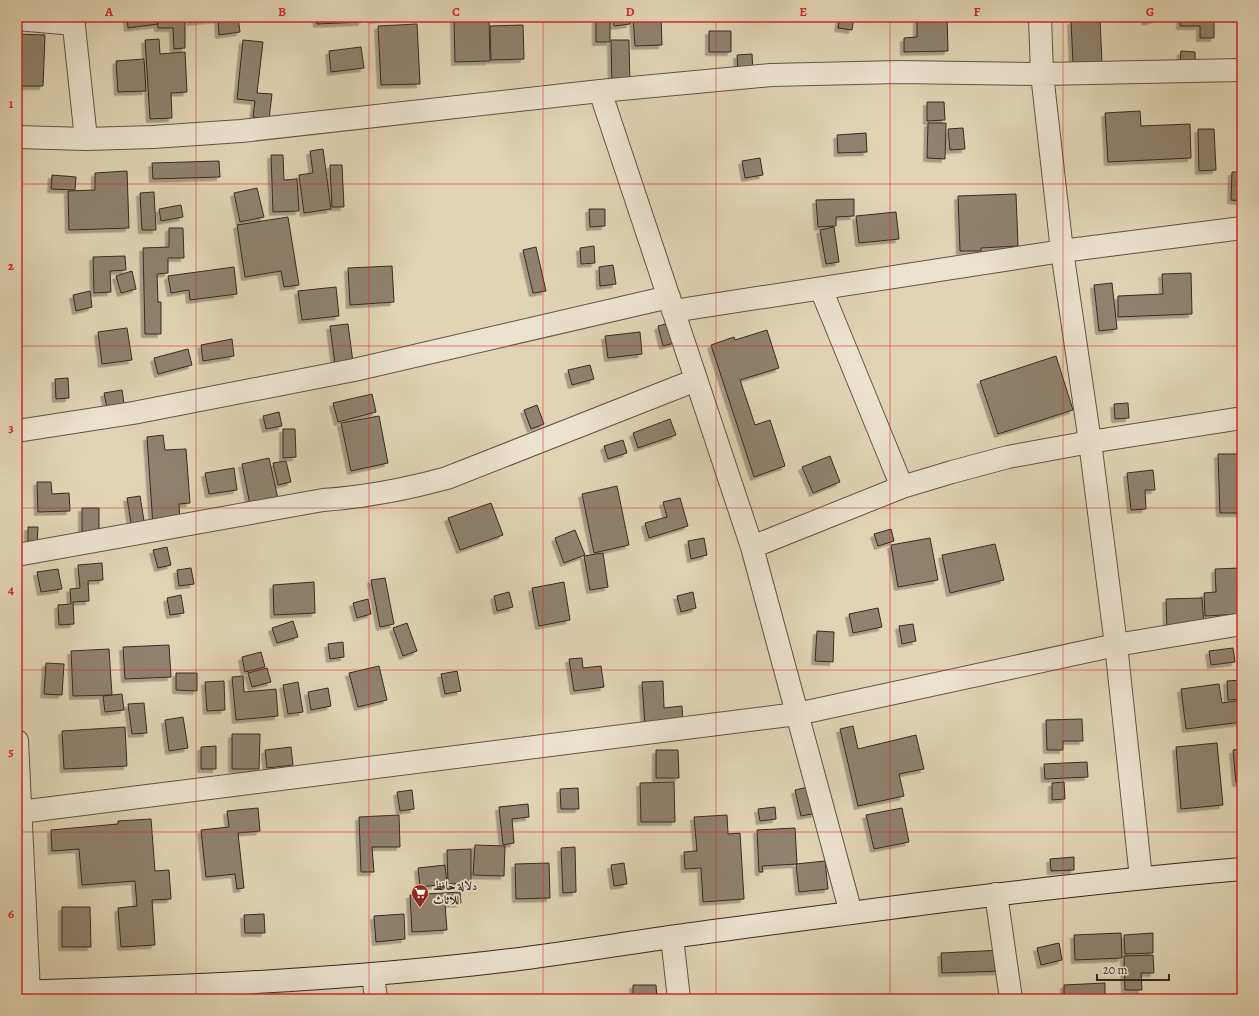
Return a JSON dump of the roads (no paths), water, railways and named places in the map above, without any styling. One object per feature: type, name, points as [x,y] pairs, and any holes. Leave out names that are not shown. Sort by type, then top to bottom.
[{"type":"street","points":[[1040,17],[1042,74],[1062,252],[1090,442],[1116,645],[1142,878]]},
{"type":"street","points":[[17,19],[74,20],[86,139]]},
{"type":"street","points":[[17,137],[86,139],[153,137],[241,131],[600,91],[771,75],[899,72],[1042,74],[1242,70]]},
{"type":"street","points":[[600,91],[752,547],[851,913]]},
{"type":"street","points":[[17,431],[133,413],[354,370],[671,304],[821,289],[1062,252],[1242,228]]},
{"type":"street","points":[[821,289],[902,487]]},
{"type":"street","points":[[17,555],[323,500],[347,498],[426,484],[455,475],[696,380]]},
{"type":"street","points":[[752,547],[902,487],[1008,457],[1090,442],[1242,418]]},
{"type":"street","points":[[20,812],[797,714],[1116,645],[1242,624]]},
{"type":"street","points":[[17,741],[20,812],[23,992],[280,981],[373,974],[512,960],[996,894],[1242,869]]},
{"type":"street","points":[[996,894],[1011,999]]},
{"type":"street","points":[[672,937],[679,999]]},
{"type":"street","points":[[373,974],[376,999]]},
{"type":"place","name":"دلالة حافظ للاثاث","points":[[420,908]]}]
